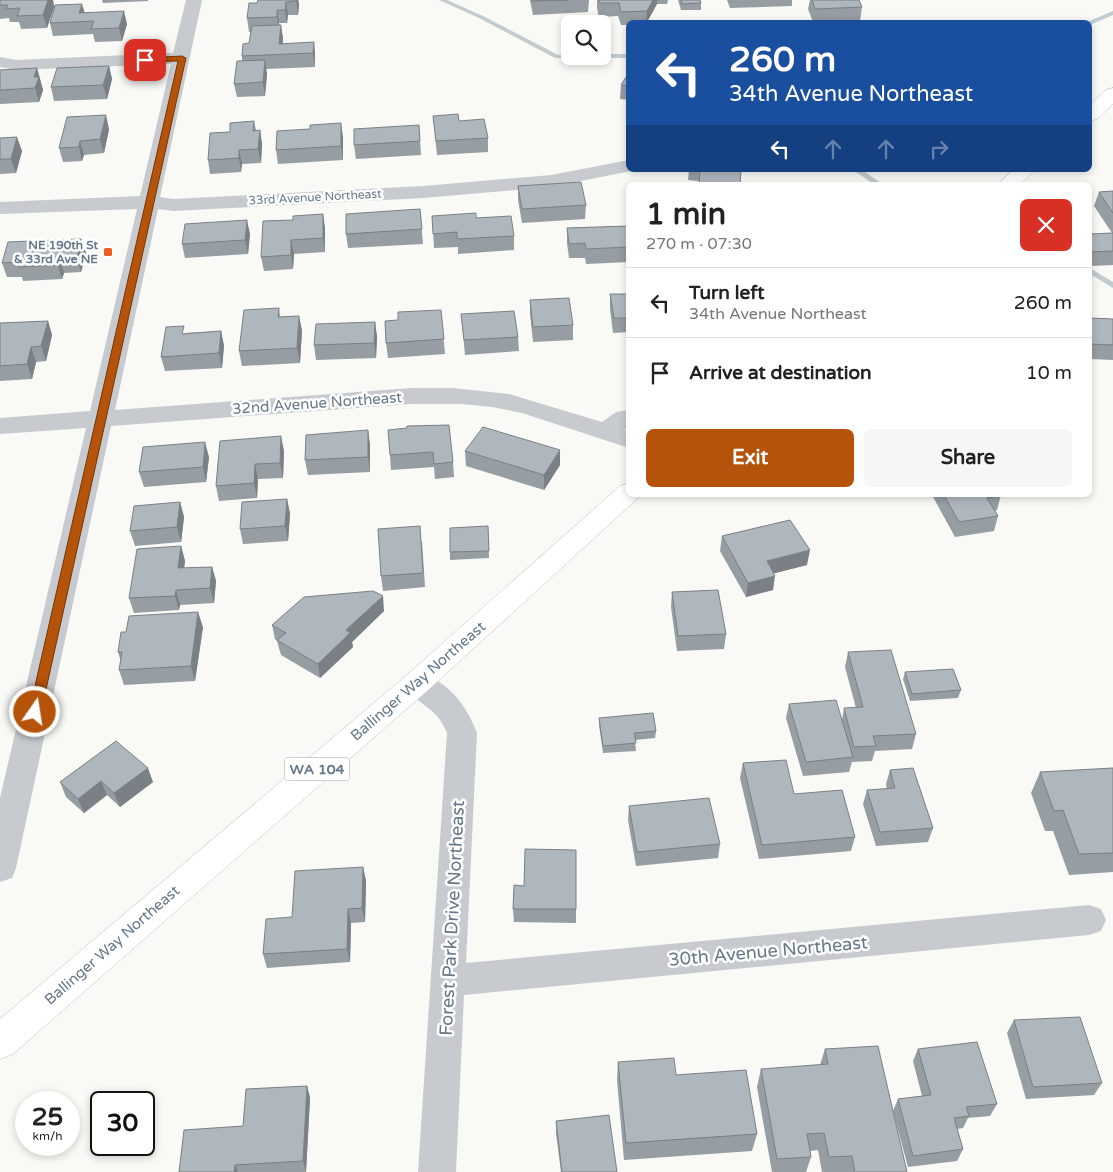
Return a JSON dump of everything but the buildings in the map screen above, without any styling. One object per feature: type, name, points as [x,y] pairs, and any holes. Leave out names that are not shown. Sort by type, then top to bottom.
[{"type":"main road","points":[[1092,113],[1113,94]]},
{"type":"main road","points":[[1011,182],[1023,172]]},
{"type":"main road","name":"Ballinger Way Northeast","points":[[0,1042],[417,683],[626,495]]},
{"type":"street","points":[[0,868],[194,0]]},
{"type":"street","points":[[0,62],[16,65],[182,58]]},
{"type":"street","name":"33rd Avenue Northeast","points":[[0,208],[148,202],[173,204],[423,192],[551,181],[626,167]]},
{"type":"street","name":"32nd Avenue Northeast","points":[[0,426],[411,396],[460,396],[493,399],[528,408],[626,439]]},
{"type":"street","points":[[604,432],[626,418]]},
{"type":"street","name":"Forest Park Drive Northeast","points":[[417,683],[442,700],[456,714],[462,733],[437,1172]]},
{"type":"street","name":"30th Avenue Northeast","points":[[448,981],[1089,920]]},
{"type":"waterway","points":[[442,0],[481,17],[557,57],[626,56]]},
{"type":"waterway","points":[[1092,22],[1113,13]]},
{"type":"waterway","points":[[860,172],[875,182]]},
{"type":"waterway","points":[[1092,271],[1113,286]]},
{"type":"place","name":"NE 190th St & 33rd Ave NE","points":[[108,252]]},
{"type":"route","points":[[35,712],[148,202],[182,58],[145,60]]}]
